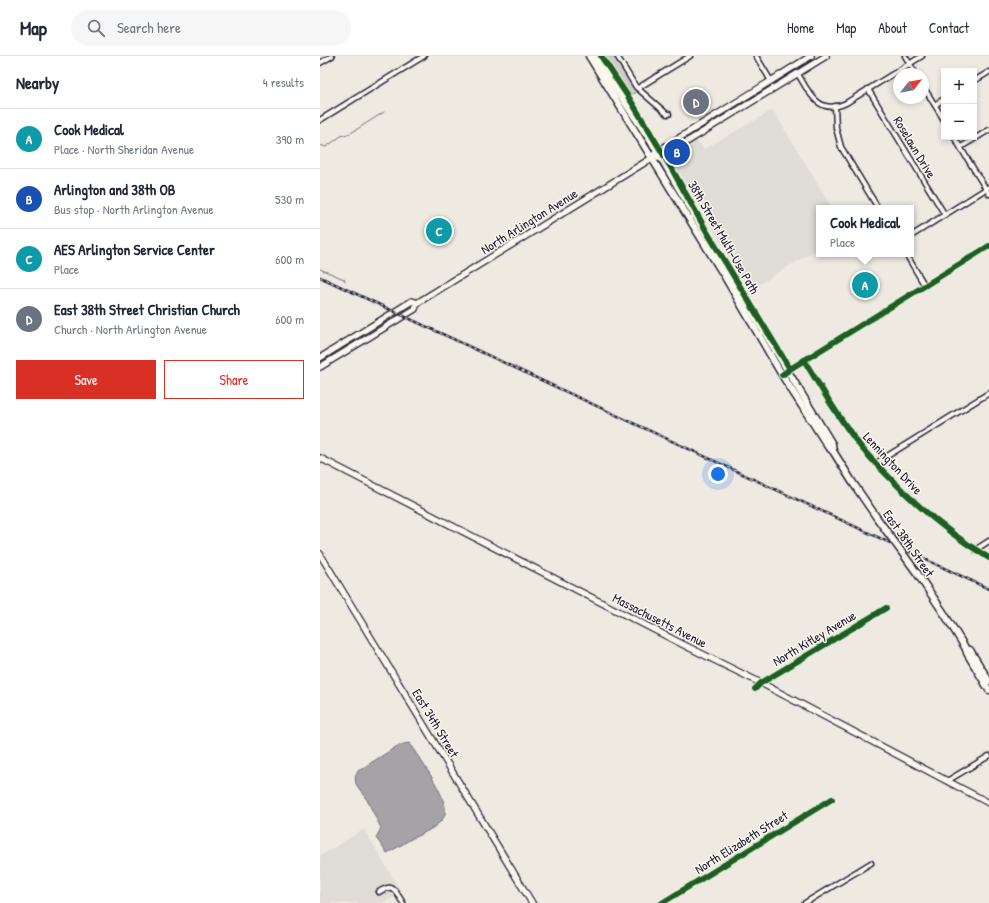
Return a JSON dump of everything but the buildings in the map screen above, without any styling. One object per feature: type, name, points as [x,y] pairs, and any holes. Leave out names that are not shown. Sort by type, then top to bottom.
[{"type":"main road","name":"East 38th Street","points":[[589,56],[785,374]]},
{"type":"main road","name":"East 38th Street","points":[[594,56],[631,111],[682,193],[828,447],[833,451],[853,483],[945,615],[989,690]]},
{"type":"main road","name":"North Arlington Avenue","points":[[320,367],[415,308],[417,303],[652,158],[656,152],[811,56]]},
{"type":"main road","points":[[652,158],[660,158],[826,56]]},
{"type":"main road","name":"North Arlington Avenue","points":[[320,358],[412,302],[417,303]]},
{"type":"main road","name":"Massachusetts Avenue","points":[[320,458],[761,683],[989,803]]},
{"type":"main road","name":"East 34th Street","points":[[320,554],[532,903]]},
{"type":"main road","name":"East 38th Street","points":[[966,649],[970,650],[989,681]]},
{"type":"street","points":[[320,63],[332,56]]},
{"type":"street","points":[[320,120],[424,56]]},
{"type":"street","points":[[617,56],[638,88],[667,114],[669,114]]},
{"type":"street","points":[[638,88],[690,56]]},
{"type":"street","points":[[756,56],[771,81]]},
{"type":"street","points":[[905,56],[912,68]]},
{"type":"street","points":[[798,74],[809,94],[815,100],[825,106],[835,106],[844,104],[922,56]]},
{"type":"street","points":[[977,79],[989,72]]},
{"type":"street","name":"Roselawn Drive","points":[[868,89],[945,215]]},
{"type":"street","points":[[929,96],[941,115]]},
{"type":"street","points":[[935,105],[941,101]]},
{"type":"street","points":[[835,106],[836,128],[841,147],[876,205]]},
{"type":"street","points":[[961,148],[989,130]]},
{"type":"street","points":[[956,140],[988,188],[989,194]]},
{"type":"street","points":[[914,234],[988,188]]},
{"type":"street","points":[[785,374],[804,360],[989,246]]},
{"type":"street","points":[[908,257],[925,286]]},
{"type":"street","name":"Lennington Drive","points":[[804,360],[860,446],[893,482],[948,529],[975,550],[989,558]]},
{"type":"street","points":[[876,463],[989,393]]},
{"type":"street","points":[[975,550],[989,541]]},
{"type":"street","name":"North Kitley Avenue","points":[[755,689],[761,683],[886,608]]},
{"type":"street","points":[[948,781],[989,756]]},
{"type":"street","name":"North Elizabeth Street","points":[[662,903],[832,799]]},
{"type":"street","points":[[805,903],[871,863]]},
{"type":"street","points":[[379,892],[387,887],[392,888],[403,903]]},
{"type":"shaded area","points":[[599,56],[615,56],[637,91],[628,97]]},
{"type":"shaded area","points":[[773,110],[830,205],[816,205],[816,250],[750,290],[670,157],[696,140],[704,149]]},
{"type":"shaded area","points":[[409,743],[438,788],[445,807],[445,814],[436,826],[387,853],[376,838],[381,828],[367,800],[356,784],[355,776],[358,771],[399,745]]},
{"type":"shaded area","points":[[364,829],[401,892],[383,903],[320,903],[320,856]]},
{"type":"waterway","points":[[320,145],[326,147],[341,136],[351,133],[384,112]]},
{"type":"waterway","points":[[320,269],[344,279],[345,281]]},
{"type":"railway","points":[[320,277],[989,589]]},
{"type":"cycle path","name":"38th Street Multi-Use Path","points":[[601,56],[631,101],[668,162],[707,232],[790,369]]},
{"type":"cycle path","points":[[782,375],[989,246]]},
{"type":"cycle path","points":[[804,360],[824,394],[853,437],[899,488],[936,520],[989,558]]},
{"type":"cycle path","points":[[755,689],[761,683],[886,608]]},
{"type":"cycle path","points":[[662,903],[832,799]]},
{"type":"place","name":"East 38th Street Christian Church","points":[[696,102]]},
{"type":"place","name":"Arlington and 38th OB","points":[[677,152]]},
{"type":"place","name":"AES Arlington Service Center","points":[[439,231]]},
{"type":"place","name":"Cook Medical","points":[[865,285]]}]
